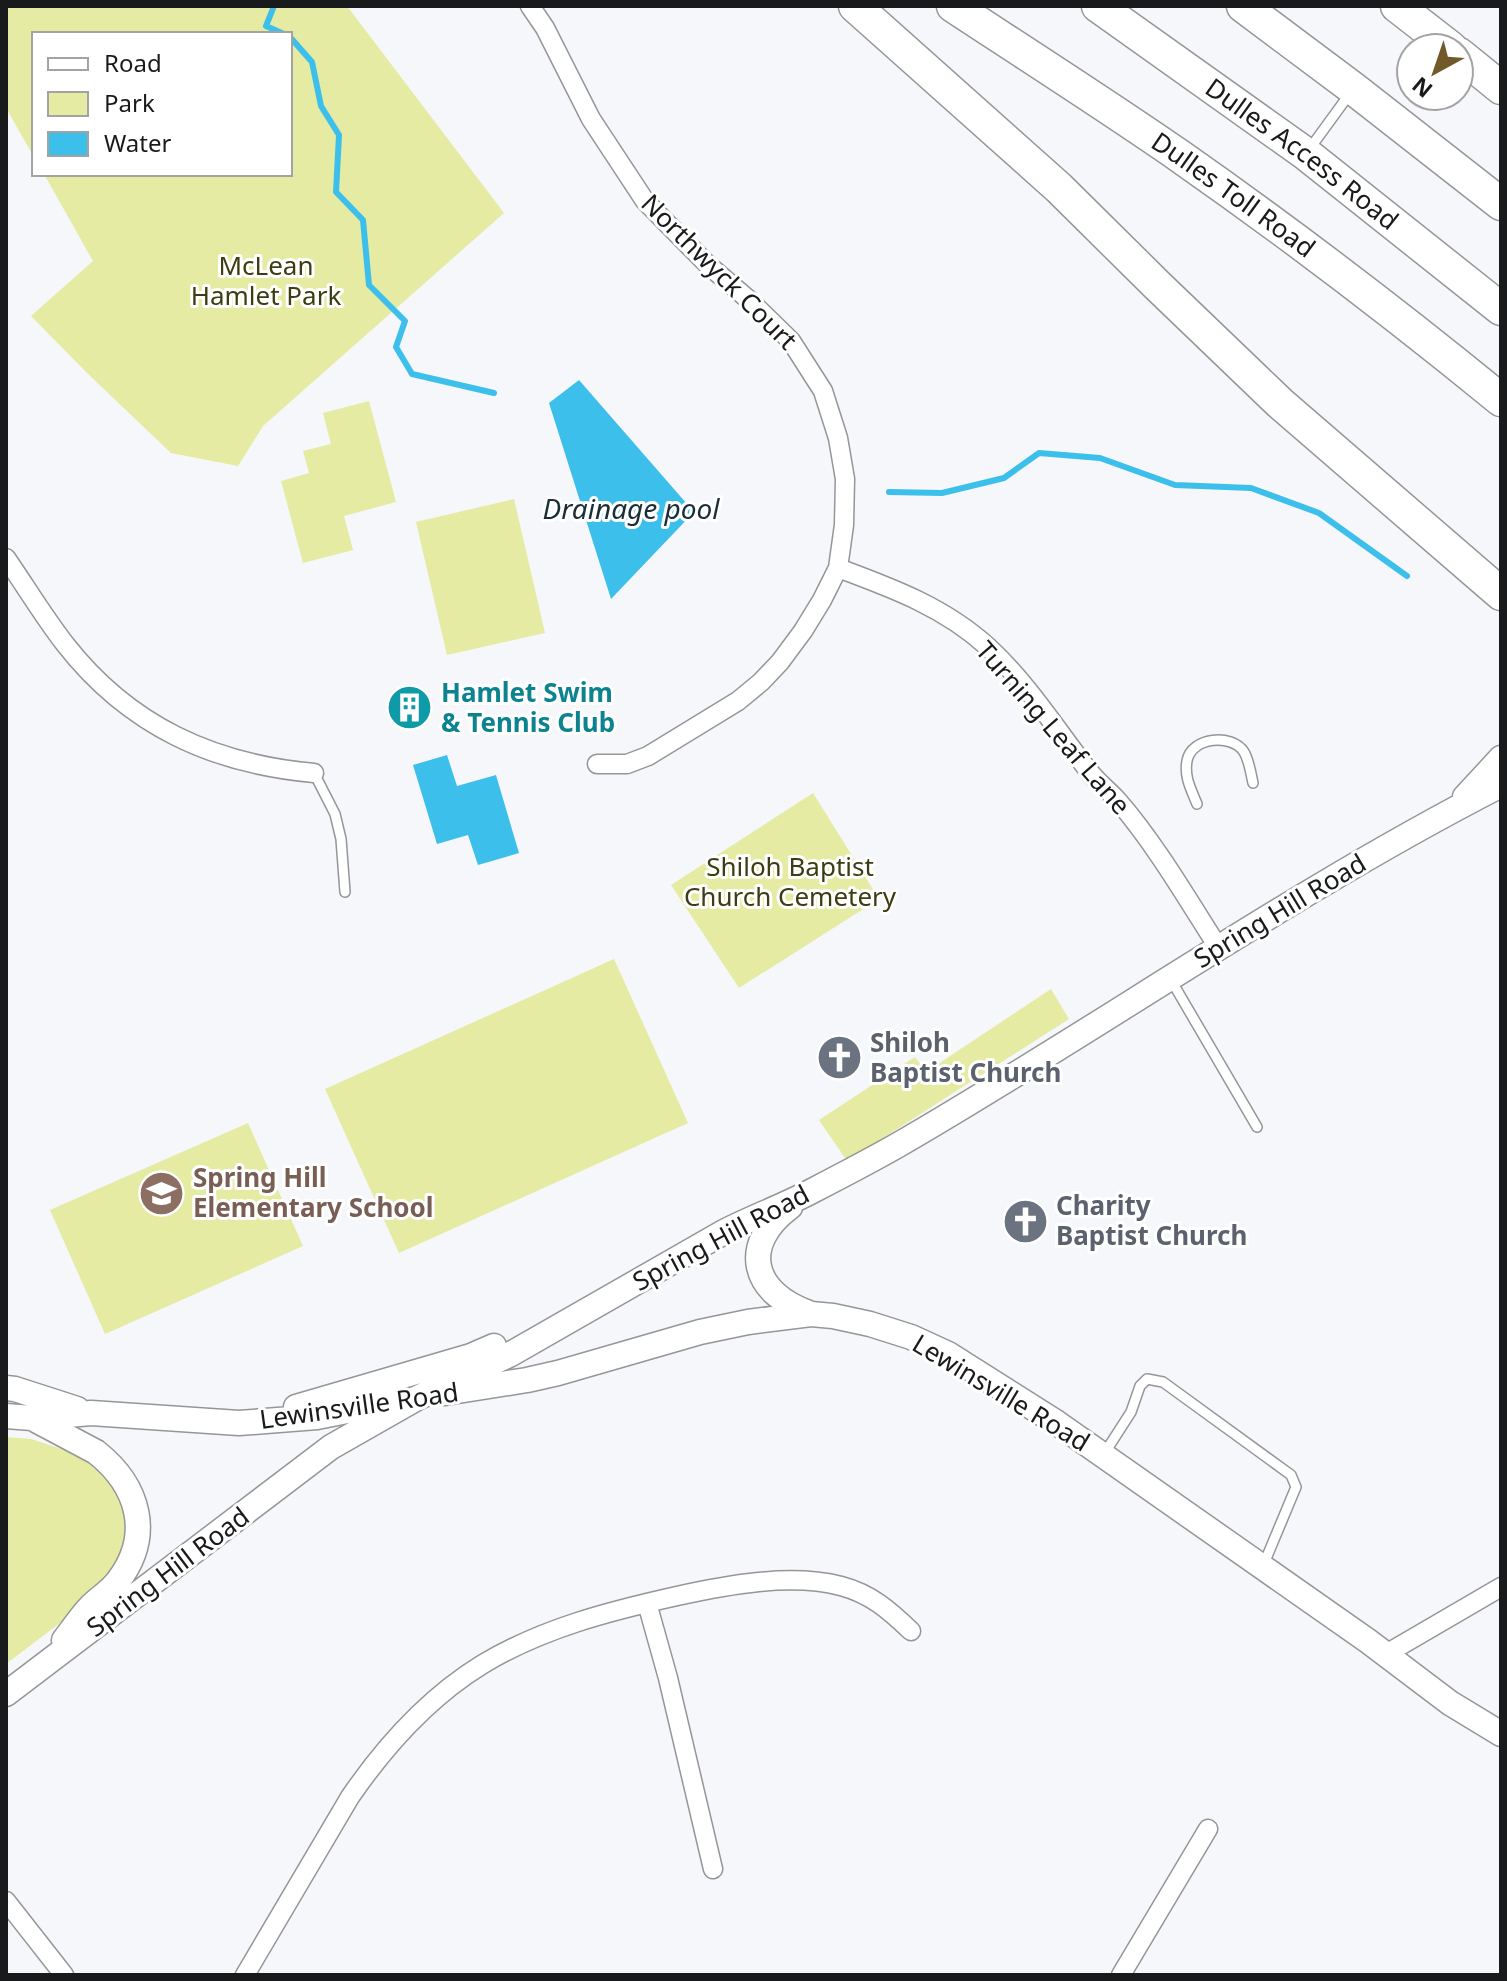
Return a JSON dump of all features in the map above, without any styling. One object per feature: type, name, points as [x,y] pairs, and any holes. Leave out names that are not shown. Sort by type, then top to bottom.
[{"type":"highway","points":[[855,6],[1059,188],[1280,403],[1501,594]]},
{"type":"highway","name":"Dulles Toll Road","points":[[953,6],[1167,148],[1269,220],[1429,340],[1501,400]]},
{"type":"highway","name":"Dulles Access Road","points":[[1098,6],[1306,154],[1501,309]]},
{"type":"highway","points":[[1243,6],[1501,204]]},
{"type":"highway","points":[[1397,6],[1430,32]]},
{"type":"highway","points":[[1475,67],[1501,88]]},
{"type":"main road","name":"Spring Hill Road","points":[[1455,808],[1501,758]]},
{"type":"main road","name":"Spring Hill Road","points":[[6,1694],[331,1447],[417,1398],[509,1355],[734,1227],[811,1192],[896,1147],[1152,991],[1218,947],[1455,808],[1501,785]]},
{"type":"main road","points":[[811,1192],[767,1228],[760,1244],[758,1260],[761,1276],[770,1291],[786,1304],[811,1314]]},
{"type":"main road","points":[[239,1423],[471,1356],[592,1307]]},
{"type":"main road","name":"Lewinsville Road","points":[[6,1416],[32,1418],[91,1413],[239,1423],[317,1417],[548,1375],[700,1332],[748,1322],[811,1314],[833,1316],[911,1337],[948,1354],[1104,1455],[1386,1654],[1450,1703],[1501,1734]]},
{"type":"main road","name":"Lewinsville Road","points":[[6,1388],[91,1413]]},
{"type":"main road","points":[[32,1418],[105,1459],[121,1477],[132,1496],[138,1516],[138,1537],[118,1582],[89,1608],[42,1668]]},
{"type":"street","name":"Northwyck Court","points":[[530,6],[545,28],[591,119],[645,201],[707,264],[791,341],[823,391],[838,438],[845,479],[844,525],[838,568],[803,631],[780,662],[738,701],[648,756],[627,764],[597,764]]},
{"type":"street","points":[[6,558],[65,644],[91,674],[148,722],[211,752],[251,763],[314,773]]},
{"type":"street","name":"Turning Leaf Lane","points":[[838,568],[897,589],[934,608],[987,646],[1012,671],[1090,773],[1133,820],[1218,947]]},
{"type":"street","points":[[245,1975],[350,1797],[393,1740],[423,1710],[475,1669],[533,1638],[598,1614],[751,1582],[814,1582],[840,1586],[864,1594],[888,1608],[911,1631]]},
{"type":"street","points":[[1386,1654],[1501,1587]]},
{"type":"street","points":[[647,1603],[713,1869]]},
{"type":"street","points":[[1121,1975],[1208,1829]]},
{"type":"street","points":[[6,1901],[64,1975]]},
{"type":"lane","points":[[1306,154],[1354,89]]},
{"type":"lane","points":[[1197,804],[1186,777],[1187,757],[1197,744],[1230,741],[1244,752],[1253,783]]},
{"type":"lane","points":[[314,773],[335,814],[341,839],[345,892]]},
{"type":"lane","points":[[1169,977],[1257,1127]]},
{"type":"lane","points":[[1104,1455],[1131,1412],[1140,1386],[1147,1379],[1163,1382],[1291,1475],[1296,1487],[1263,1566]]},
{"type":"green space","name":"McLean Hamlet Park","points":[[6,6],[347,6],[504,213],[263,426],[238,466],[171,453],[31,316],[93,261],[45,176],[292,176],[292,32],[32,32],[32,154],[6,108]]},
{"type":"green space","points":[[369,401],[396,502],[344,516],[353,550],[303,563],[281,481],[309,473],[303,451],[331,444],[323,413]]},
{"type":"green space","points":[[514,499],[545,633],[447,655],[416,522]]},
{"type":"green space","name":"Shiloh Baptist Church Cemetery","points":[[813,793],[879,899],[739,988],[671,885]]},
{"type":"green space","points":[[614,959],[688,1123],[399,1253],[325,1089]]},
{"type":"green space","points":[[1051,989],[1069,1019],[847,1161],[819,1120],[915,1057],[926,1072]]},
{"type":"green space","points":[[248,1123],[303,1246],[105,1334],[50,1210]]},
{"type":"green space","points":[[6,1437],[31,1439],[89,1459],[125,1498],[129,1544],[102,1591],[6,1664]]},
{"type":"water","name":"Drainage pool","points":[[579,380],[694,512],[611,599],[549,403]]},
{"type":"water","points":[[447,755],[457,786],[496,775],[519,853],[478,865],[468,835],[437,844],[413,765]]},
{"type":"waterway","points":[[274,6],[266,26],[280,32]]},
{"type":"waterway","points":[[292,39],[312,62],[321,106],[339,135],[336,192],[363,220],[369,285],[405,321],[396,347],[412,374],[494,393]]},
{"type":"waterway","points":[[889,492],[942,493],[1004,478],[1039,453],[1100,458],[1175,485],[1251,488],[1319,513],[1407,576]]},
{"type":"place","name":"Hamlet Swim & Tennis Club","points":[[410,708]]},
{"type":"place","name":"Shiloh Baptist Church","points":[[839,1058]]},
{"type":"place","name":"Spring Hill Elementary School","points":[[162,1193]]},
{"type":"place","name":"Charity Baptist Church","points":[[1025,1221]]}]
